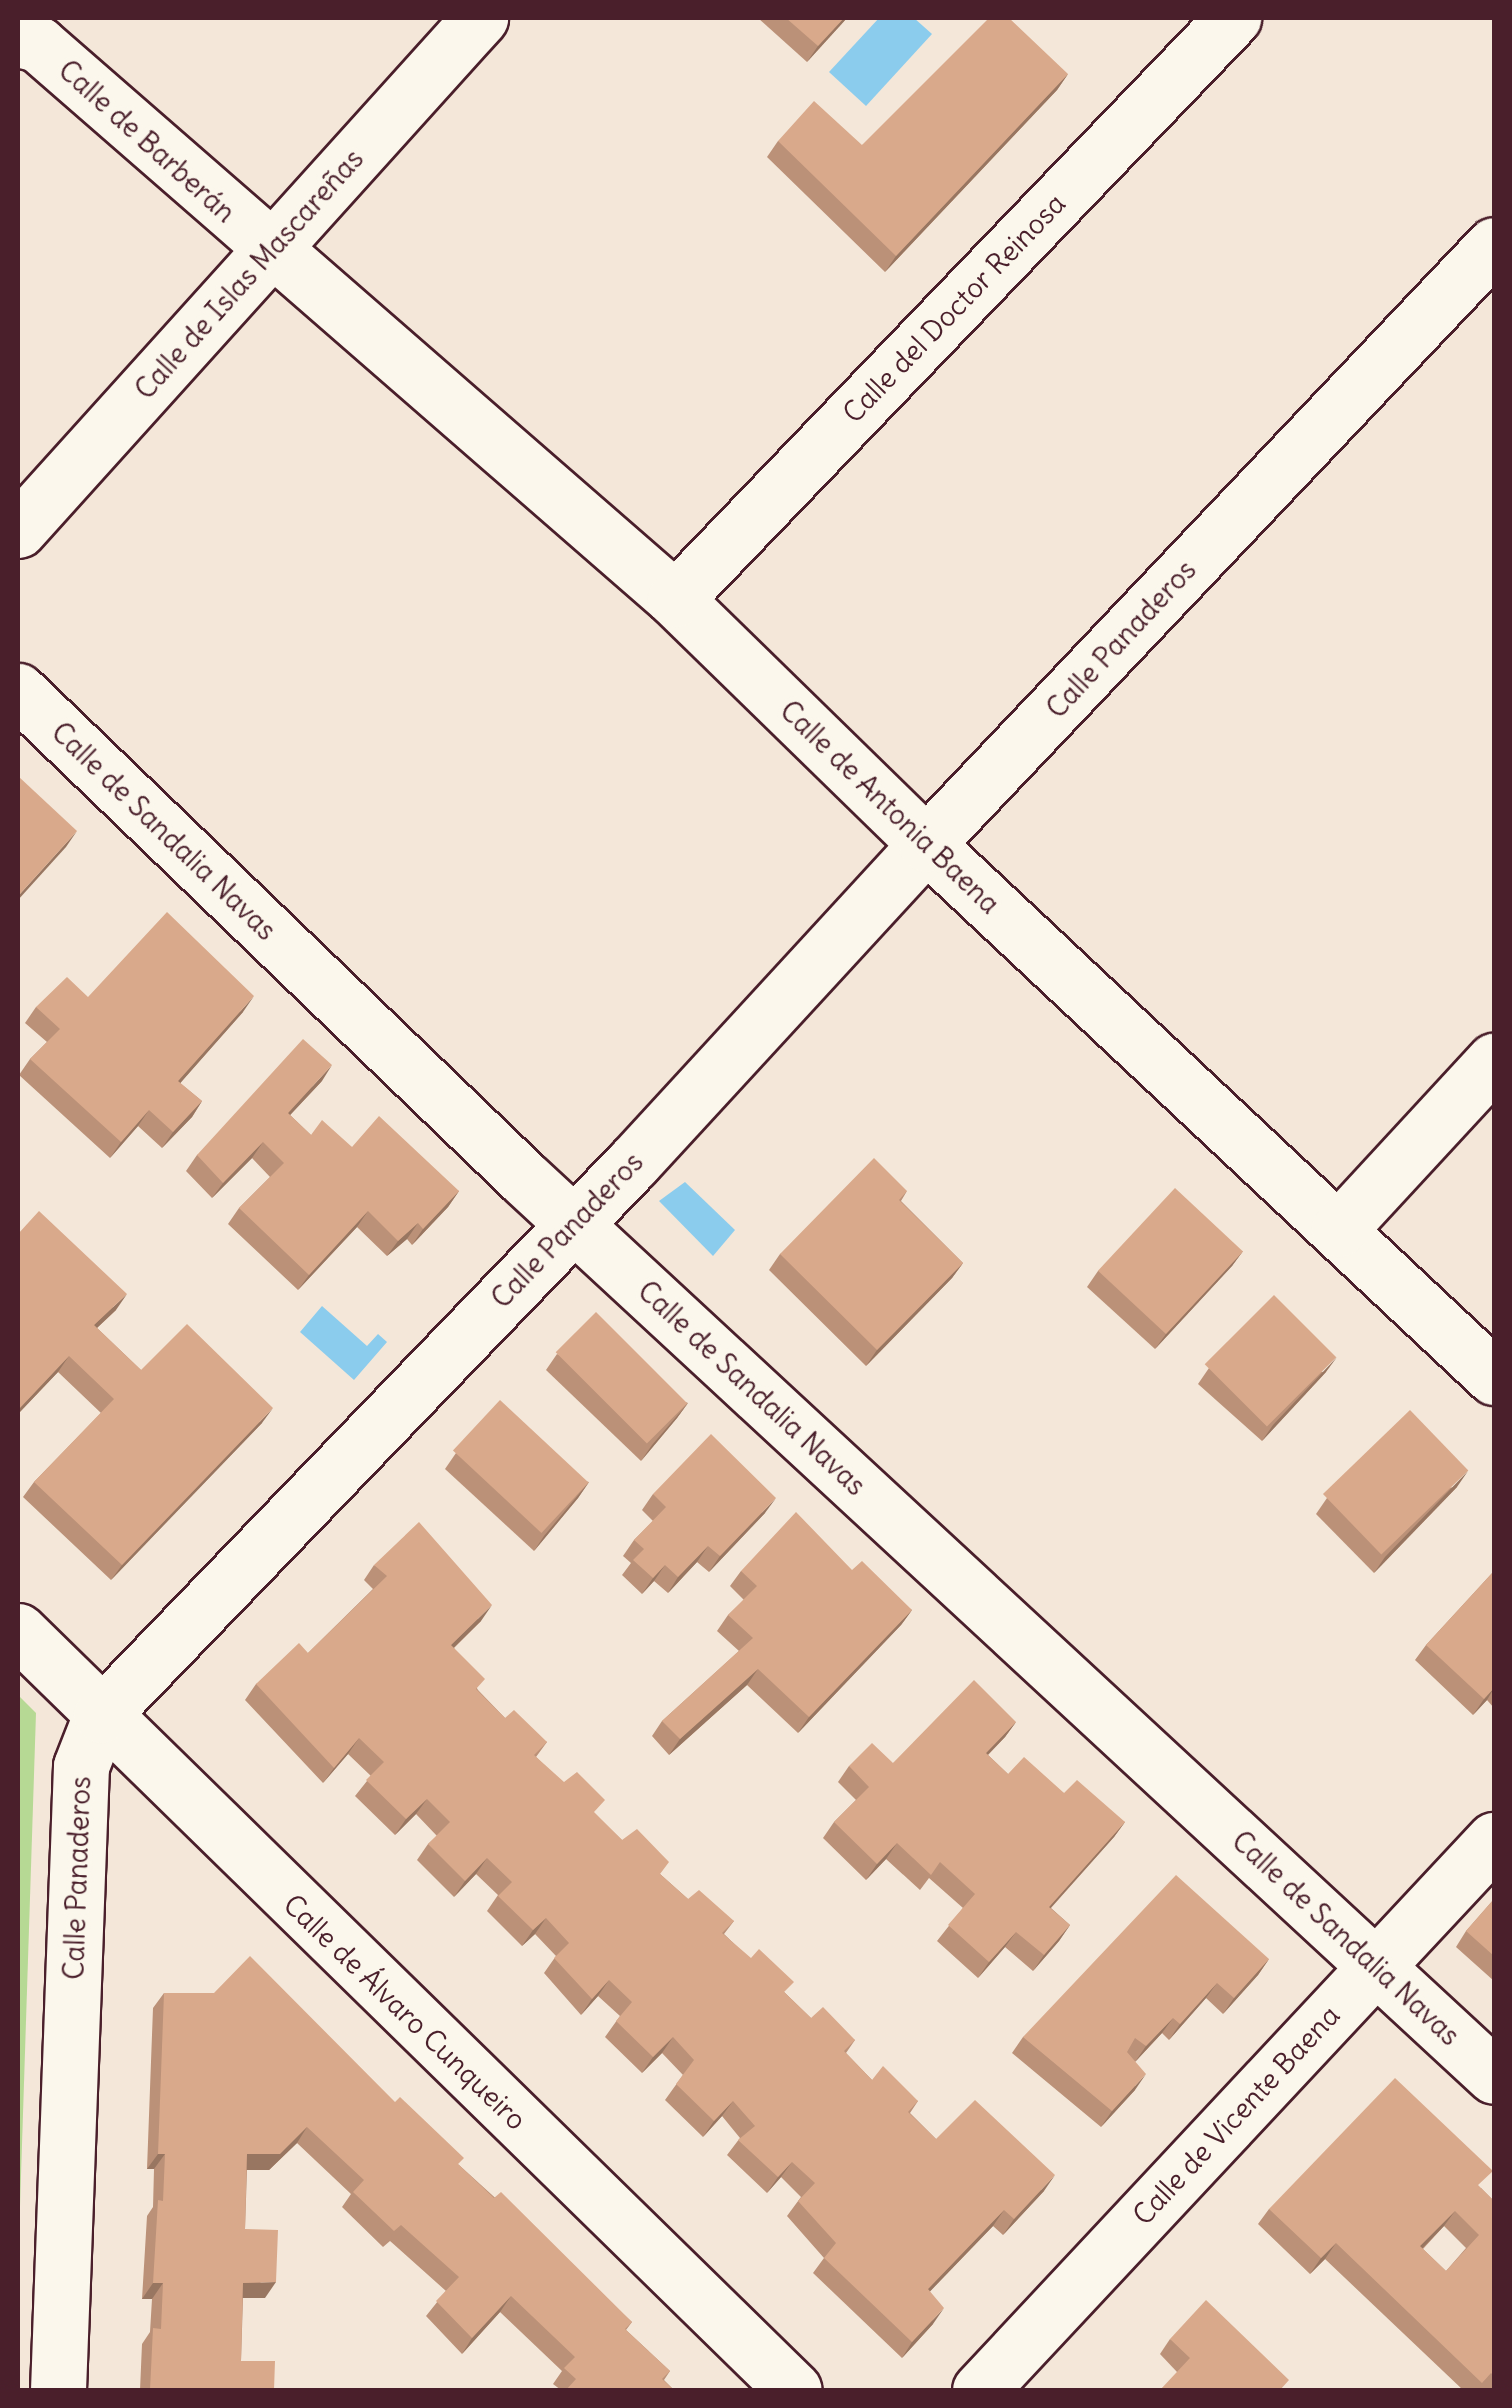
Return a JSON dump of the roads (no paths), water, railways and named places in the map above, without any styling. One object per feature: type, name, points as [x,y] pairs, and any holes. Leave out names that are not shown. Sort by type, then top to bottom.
[{"type":"street","name":"Calle de Islas Mascareñas","points":[[18,530],[480,18]]},
{"type":"street","name":"Calle del Doctor Reinosa","points":[[674,598],[1232,18]]},
{"type":"street","name":"Calle de Barberán","points":[[18,39],[38,44],[271,252]]},
{"type":"street","name":"Calle Panaderos","points":[[58,2390],[81,1766],[100,1716],[572,1223],[1494,245]]},
{"type":"street","name":"Calle de Antonia Baena","points":[[271,252],[674,598],[926,844],[1494,1377]]},
{"type":"street","name":"Calle de Sandalia Navas","points":[[18,691],[572,1223],[1494,2076]]},
{"type":"street","points":[[1339,1229],[1494,1061]]},
{"type":"street","name":"Calle de Álvaro Cunqueiro","points":[[18,1631],[100,1716],[794,2390]]},
{"type":"street","name":"Calle de Vicente Baena","points":[[980,2390],[1494,1840]]},
{"type":"water","points":[[879,18],[914,18],[932,34],[866,106],[829,72]]},
{"type":"water","points":[[685,1182],[735,1230],[713,1256],[659,1201]]},
{"type":"water","points":[[322,1306],[367,1346],[378,1334],[387,1342],[354,1380],[300,1332]]}]
